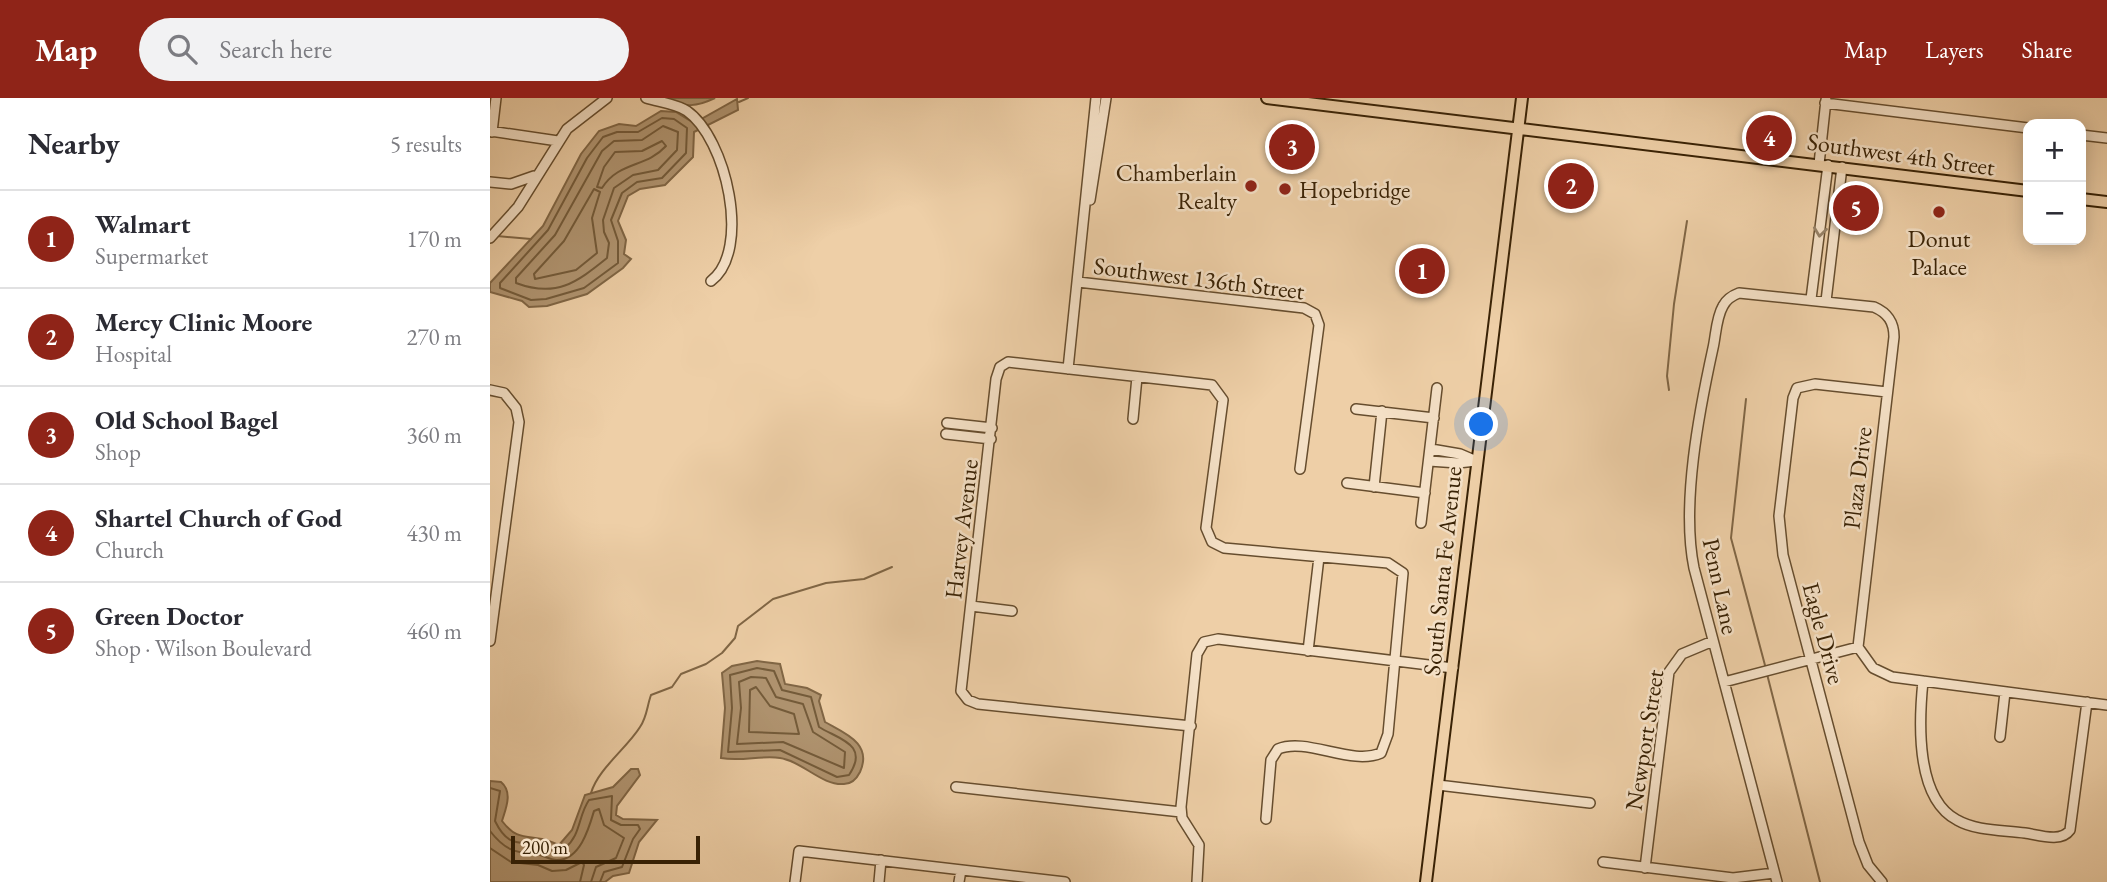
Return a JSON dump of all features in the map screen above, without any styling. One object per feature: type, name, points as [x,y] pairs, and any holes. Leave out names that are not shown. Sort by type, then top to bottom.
[{"type":"main road","name":"Southwest 4th Street","points":[[1267,98],[2023,190]]},
{"type":"main road","name":"South Santa Fe Avenue","points":[[1426,882],[1522,98]]},
{"type":"main road","points":[[2086,199],[2107,202]]},
{"type":"street","points":[[496,98],[491,131],[558,141]]},
{"type":"street","points":[[490,237],[518,207],[534,176],[558,141],[584,114],[607,98]]},
{"type":"street","points":[[646,98],[683,109],[697,120],[727,176],[732,213],[726,262],[711,281]]},
{"type":"street","points":[[1084,236],[1096,98]]},
{"type":"street","points":[[1105,98],[1084,236],[1068,369],[1205,384],[1219,392],[1223,406],[1206,528],[1212,542],[1224,548],[1388,563],[1401,570],[1405,584],[1388,734],[1381,753],[1367,757],[1291,746],[1278,749],[1271,760],[1266,819]]},
{"type":"street","points":[[1842,167],[1826,301],[1811,299],[1824,164],[1826,100],[2023,127]]},
{"type":"street","points":[[2086,136],[2107,138]]},
{"type":"street","points":[[490,182],[511,184],[534,176]]},
{"type":"street","name":"Southwest 136th Street","points":[[1078,282],[1304,308],[1315,314],[1319,325],[1300,469]]},
{"type":"street","name":"Penn Lane","points":[[1775,877],[1692,559],[1689,519],[1704,387],[1720,313],[1731,296],[1751,292],[1811,299]]},
{"type":"street","name":"Plaza Drive","points":[[1826,301],[1874,307],[1887,315],[1894,330],[1858,647]]},
{"type":"street","name":"Harvey Avenue","points":[[1068,369],[1012,361],[1003,365],[996,379],[991,439],[960,681],[965,697],[978,704],[1191,726]]},
{"type":"street","points":[[1132,419],[1137,377]]},
{"type":"street","name":"Eagle Drive","points":[[1882,882],[1868,865],[1859,842],[1779,532],[1793,398],[1800,386],[1815,384],[1887,392]]},
{"type":"street","points":[[1422,523],[1437,388]]},
{"type":"street","points":[[490,390],[504,393],[516,408],[519,422],[490,641]]},
{"type":"street","points":[[1356,409],[1434,418]]},
{"type":"street","points":[[1374,486],[1382,411]]},
{"type":"street","points":[[947,428],[991,439]]},
{"type":"street","points":[[961,430],[992,428]]},
{"type":"street","points":[[1431,449],[1460,454],[1476,461]]},
{"type":"street","points":[[1429,461],[1476,461]]},
{"type":"street","points":[[1347,483],[1425,493]]},
{"type":"street","points":[[1308,651],[1320,557]]},
{"type":"street","points":[[971,606],[1012,611]]},
{"type":"street","points":[[1197,882],[1199,845],[1181,812],[1197,654],[1204,642],[1218,639],[1452,668]]},
{"type":"street","name":"Newport Street","points":[[1645,867],[1670,672],[1682,654],[1713,641]]},
{"type":"street","points":[[1724,682],[1858,647],[1864,658],[1878,671],[1892,677],[2107,705]]},
{"type":"street","points":[[1923,681],[1921,743],[1934,793],[1942,809],[1953,818],[1971,826],[2029,834],[2060,837],[2070,830],[2087,702]]},
{"type":"street","points":[[2000,737],[2004,692]]},
{"type":"street","points":[[1438,785],[1590,803]]},
{"type":"street","points":[[956,787],[1181,812]]},
{"type":"street","points":[[795,882],[799,851],[1065,882]]},
{"type":"street","points":[[879,882],[881,860]]},
{"type":"street","points":[[1603,862],[1733,878],[1775,877]]},
{"type":"street","points":[[959,882],[961,870]]},
{"type":"water","points":[[667,98],[715,98],[691,105],[679,104]]},
{"type":"water","points":[[737,99],[738,110],[694,132],[693,157],[665,185],[640,189],[628,196],[618,221],[626,240],[624,254],[631,259],[623,268],[587,294],[547,306],[529,307],[522,301],[490,292],[490,283],[543,226],[581,154],[599,131],[619,124],[636,126],[661,111],[676,112],[694,123]]},
{"type":"water","points":[[757,661],[780,664],[785,684],[807,688],[821,695],[819,701],[825,722],[848,735],[860,746],[863,762],[854,780],[836,784],[780,758],[721,758],[725,708],[722,673],[732,666]]},
{"type":"water","points":[[631,769],[638,769],[640,775],[617,806],[616,815],[623,819],[657,820],[639,842],[629,873],[613,876],[605,882],[490,882],[490,781],[501,782],[507,790],[508,800],[502,821],[511,831],[559,845],[572,830],[585,795],[613,787]]},
{"type":"waterway","points":[[739,102],[748,98]]},
{"type":"waterway","points":[[1669,390],[1667,376],[1674,304],[1687,221]]},
{"type":"waterway","points":[[497,236],[531,239]]},
{"type":"waterway","points":[[1746,399],[1731,538],[1766,669]]},
{"type":"waterway","points":[[591,793],[606,767],[640,727],[651,695],[672,687],[681,674],[706,664],[722,653],[735,638],[738,626],[773,599],[826,583],[864,579],[892,567]]},
{"type":"waterway","points":[[1767,674],[1820,882]]},
{"type":"place","name":"Shartel Church of God","points":[[1769,138]]},
{"type":"place","name":"Old School Bagel","points":[[1292,147]]},
{"type":"place","name":"Chamberlain Realty","points":[[1251,186]]},
{"type":"place","name":"Mercy Clinic Moore","points":[[1571,186]]},
{"type":"place","name":"Hopebridge","points":[[1285,189]]},
{"type":"place","name":"Green Doctor","points":[[1856,208]]},
{"type":"place","name":"Donut Palace","points":[[1939,212]]},
{"type":"place","name":"Walmart","points":[[1422,271]]}]
